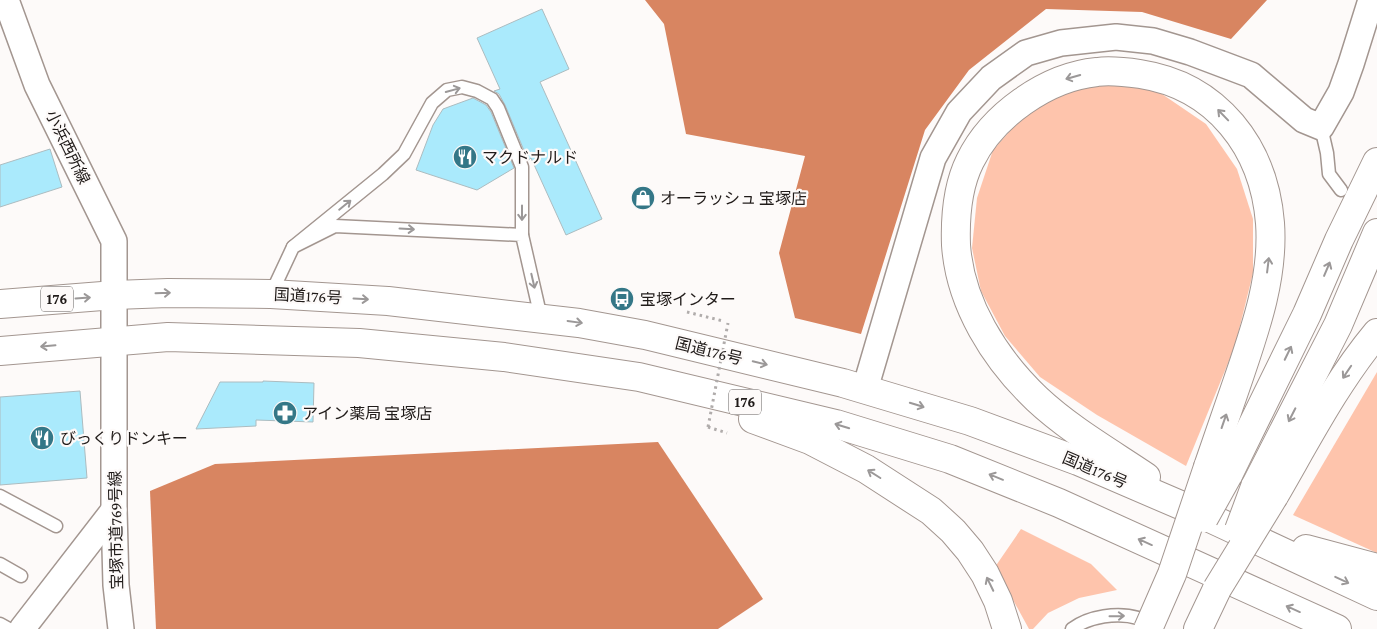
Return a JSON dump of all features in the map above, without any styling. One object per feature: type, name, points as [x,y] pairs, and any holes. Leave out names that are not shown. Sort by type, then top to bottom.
[{"type":"highway","points":[[1199,513],[1067,424],[1036,398],[1009,368],[988,339],[969,304],[964,288],[957,264],[955,229],[959,192],[969,163],[982,140],[1000,120],[1021,102],[1043,89],[1070,77],[1097,72],[1125,71],[1154,76],[1180,85],[1202,97],[1222,113],[1239,133],[1260,174],[1270,225],[1270,253],[1266,284],[1218,471]]},
{"type":"highway","points":[[1148,629],[1218,471],[1307,314],[1339,240],[1377,162]]},
{"type":"highway","points":[[1198,629],[1265,492],[1377,233]]},
{"type":"highway","name":"国道176号","points":[[0,304],[168,293],[271,294],[388,301],[579,322],[645,335],[865,389],[970,421],[1078,461],[1199,513],[1377,596]]},
{"type":"highway","points":[[1265,492],[1359,355],[1377,333]]},
{"type":"highway","name":"176","points":[[0,351],[168,337],[359,343],[504,357],[639,376],[836,424],[950,459],[1059,502],[1338,629]]},
{"type":"highway","points":[[639,376],[810,440],[866,469],[931,510],[970,551],[985,574],[998,601],[1007,629]]},
{"type":"highway","points":[[1244,534],[1377,568]]},
{"type":"street","name":"小浜西所線","points":[[6,0],[37,85],[114,241],[114,341]]},
{"type":"street","points":[[865,389],[934,158],[959,112],[991,78],[1026,53],[1062,43],[1116,37],[1153,41],[1190,52],[1252,75],[1304,120],[1321,127],[1341,92],[1371,0]]},
{"type":"street","name":"宝塚市道769号線","points":[[114,341],[114,510],[116,586],[121,629]]},
{"type":"street","points":[[22,629],[114,510]]},
{"type":"lane","points":[[271,294],[293,247],[383,174],[404,154],[432,103],[447,90],[462,87],[477,91],[492,99],[498,108],[522,167],[522,235],[541,318]]},
{"type":"lane","points":[[1321,127],[1327,153],[1329,174],[1341,190]]},
{"type":"lane","points":[[293,247],[336,226],[522,235]]},
{"type":"lane","points":[[0,496],[56,526]]},
{"type":"lane","points":[[0,564],[21,576]]},
{"type":"lane","points":[[1072,629],[1097,618],[1120,615],[1138,618],[1162,629]]},
{"type":"lane","points":[[0,624],[9,629]]},
{"type":"path","points":[[687,312],[728,323],[708,427]]},
{"type":"shaded area","points":[[645,0],[1267,0],[1231,39],[1142,12],[1046,9],[969,70],[925,130],[861,334],[795,318],[779,253],[805,156],[686,134],[664,24]]},
{"type":"shaded area","points":[[1114,82],[1159,92],[1206,124],[1237,169],[1253,219],[1253,273],[1235,346],[1186,466],[1097,415],[1040,377],[1005,336],[981,291],[972,248],[977,198],[993,150],[1027,112],[1073,89]]},
{"type":"shaded area","points":[[1377,372],[1377,553],[1293,515]]},
{"type":"shaded area","points":[[658,442],[763,599],[718,629],[156,629],[150,491],[215,464]]},
{"type":"shaded area","points":[[1021,529],[1091,564],[1117,590],[1079,598],[1048,613],[1033,629],[1029,629],[995,567]]},
{"type":"building","points":[[542,9],[569,69],[540,82],[602,219],[566,235],[531,158],[528,160],[505,105],[499,94],[494,91],[500,89],[477,38]]},
{"type":"building","points":[[473,98],[486,105],[491,112],[514,168],[477,190],[416,170],[433,125],[443,109]]},
{"type":"building","points":[[50,149],[62,187],[0,207],[0,165]]},
{"type":"building","points":[[220,382],[314,383],[313,422],[256,420],[256,426],[196,429]]},
{"type":"building","name":"びっくりドンキー","points":[[80,391],[87,478],[0,485],[0,397]]},
{"type":"place","name":"マクドナルド","points":[[465,157]]},
{"type":"place","name":"オーラッシュ 宝塚店","points":[[643,198]]},
{"type":"place","name":"宝塚インター","points":[[622,299]]},
{"type":"place","name":"アイン薬局 宝塚店","points":[[285,413]]},
{"type":"place","name":"びっくりドンキー","points":[[42,438]]}]
